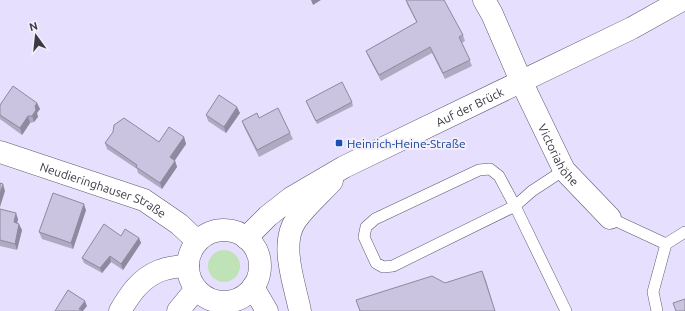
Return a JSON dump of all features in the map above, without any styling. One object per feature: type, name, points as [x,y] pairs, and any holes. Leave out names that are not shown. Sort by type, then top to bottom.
[{"type":"main road","points":[[484,0],[492,14],[521,81]]},
{"type":"main road","name":"Auf der Brück","points":[[246,238],[268,216],[291,198],[344,167],[632,28],[682,0]]},
{"type":"main road","name":"Victoriahöhe","points":[[521,81],[564,170],[610,218]]},
{"type":"main road","name":"Neudieringhauser Straße","points":[[0,152],[144,200],[179,224],[197,241]]},
{"type":"main road","points":[[300,311],[288,254],[289,235],[295,221],[344,167]]},
{"type":"main road","points":[[223,231],[235,232],[246,238],[255,248],[259,261],[259,275],[253,287],[243,296],[231,302],[218,302],[206,298],[196,289],[190,278],[188,265],[191,250],[197,241],[211,233],[223,231]]},
{"type":"main road","points":[[120,311],[130,293],[144,278],[160,270],[188,265]]},
{"type":"main road","points":[[253,287],[267,311]]},
{"type":"main road","points":[[178,311],[196,289]]},
{"type":"lane","points":[[564,170],[532,191],[515,206],[393,266],[383,267],[376,263],[364,237],[366,227],[375,219],[479,170],[490,170],[499,176],[515,206],[566,311]]},
{"type":"lane","points":[[610,218],[666,244]]},
{"type":"lane","points":[[657,311],[653,292],[666,244],[685,232]]},
{"type":"green space","points":[[221,250],[227,250],[237,257],[240,266],[239,272],[233,279],[227,282],[221,282],[211,275],[208,269],[208,263],[215,253]]},
{"type":"building","points":[[406,0],[444,0],[463,35],[459,37],[470,60],[443,73],[430,47],[379,75],[366,51],[417,22]]},
{"type":"building","points":[[342,82],[352,102],[316,121],[306,101]]},
{"type":"building","points":[[13,86],[37,103],[35,106],[36,110],[32,116],[28,116],[20,128],[0,115],[0,105]]},
{"type":"building","points":[[219,95],[237,107],[224,127],[206,115]]},
{"type":"building","points":[[278,108],[290,133],[257,150],[242,121],[257,113],[259,118]]},
{"type":"building","points":[[124,118],[159,142],[169,127],[184,137],[170,157],[175,161],[160,183],[105,143],[113,132],[114,125]]},
{"type":"building","points":[[0,183],[3,184],[0,194]]},
{"type":"building","points":[[53,193],[84,204],[71,243],[39,232]]},
{"type":"building","points":[[0,209],[16,213],[14,222],[19,224],[15,244],[0,240]]},
{"type":"building","points":[[104,224],[121,236],[125,229],[139,238],[121,264],[110,256],[100,268],[82,258]]},
{"type":"building","points":[[482,271],[495,311],[360,311],[356,300],[432,276],[445,283]]},
{"type":"building","points":[[68,290],[85,301],[79,309],[83,311],[55,311]]},
{"type":"building","points":[[685,299],[685,311],[676,311],[673,303]]},
{"type":"place","name":"Heinrich-Heine-Straße","points":[[339,143]]}]
